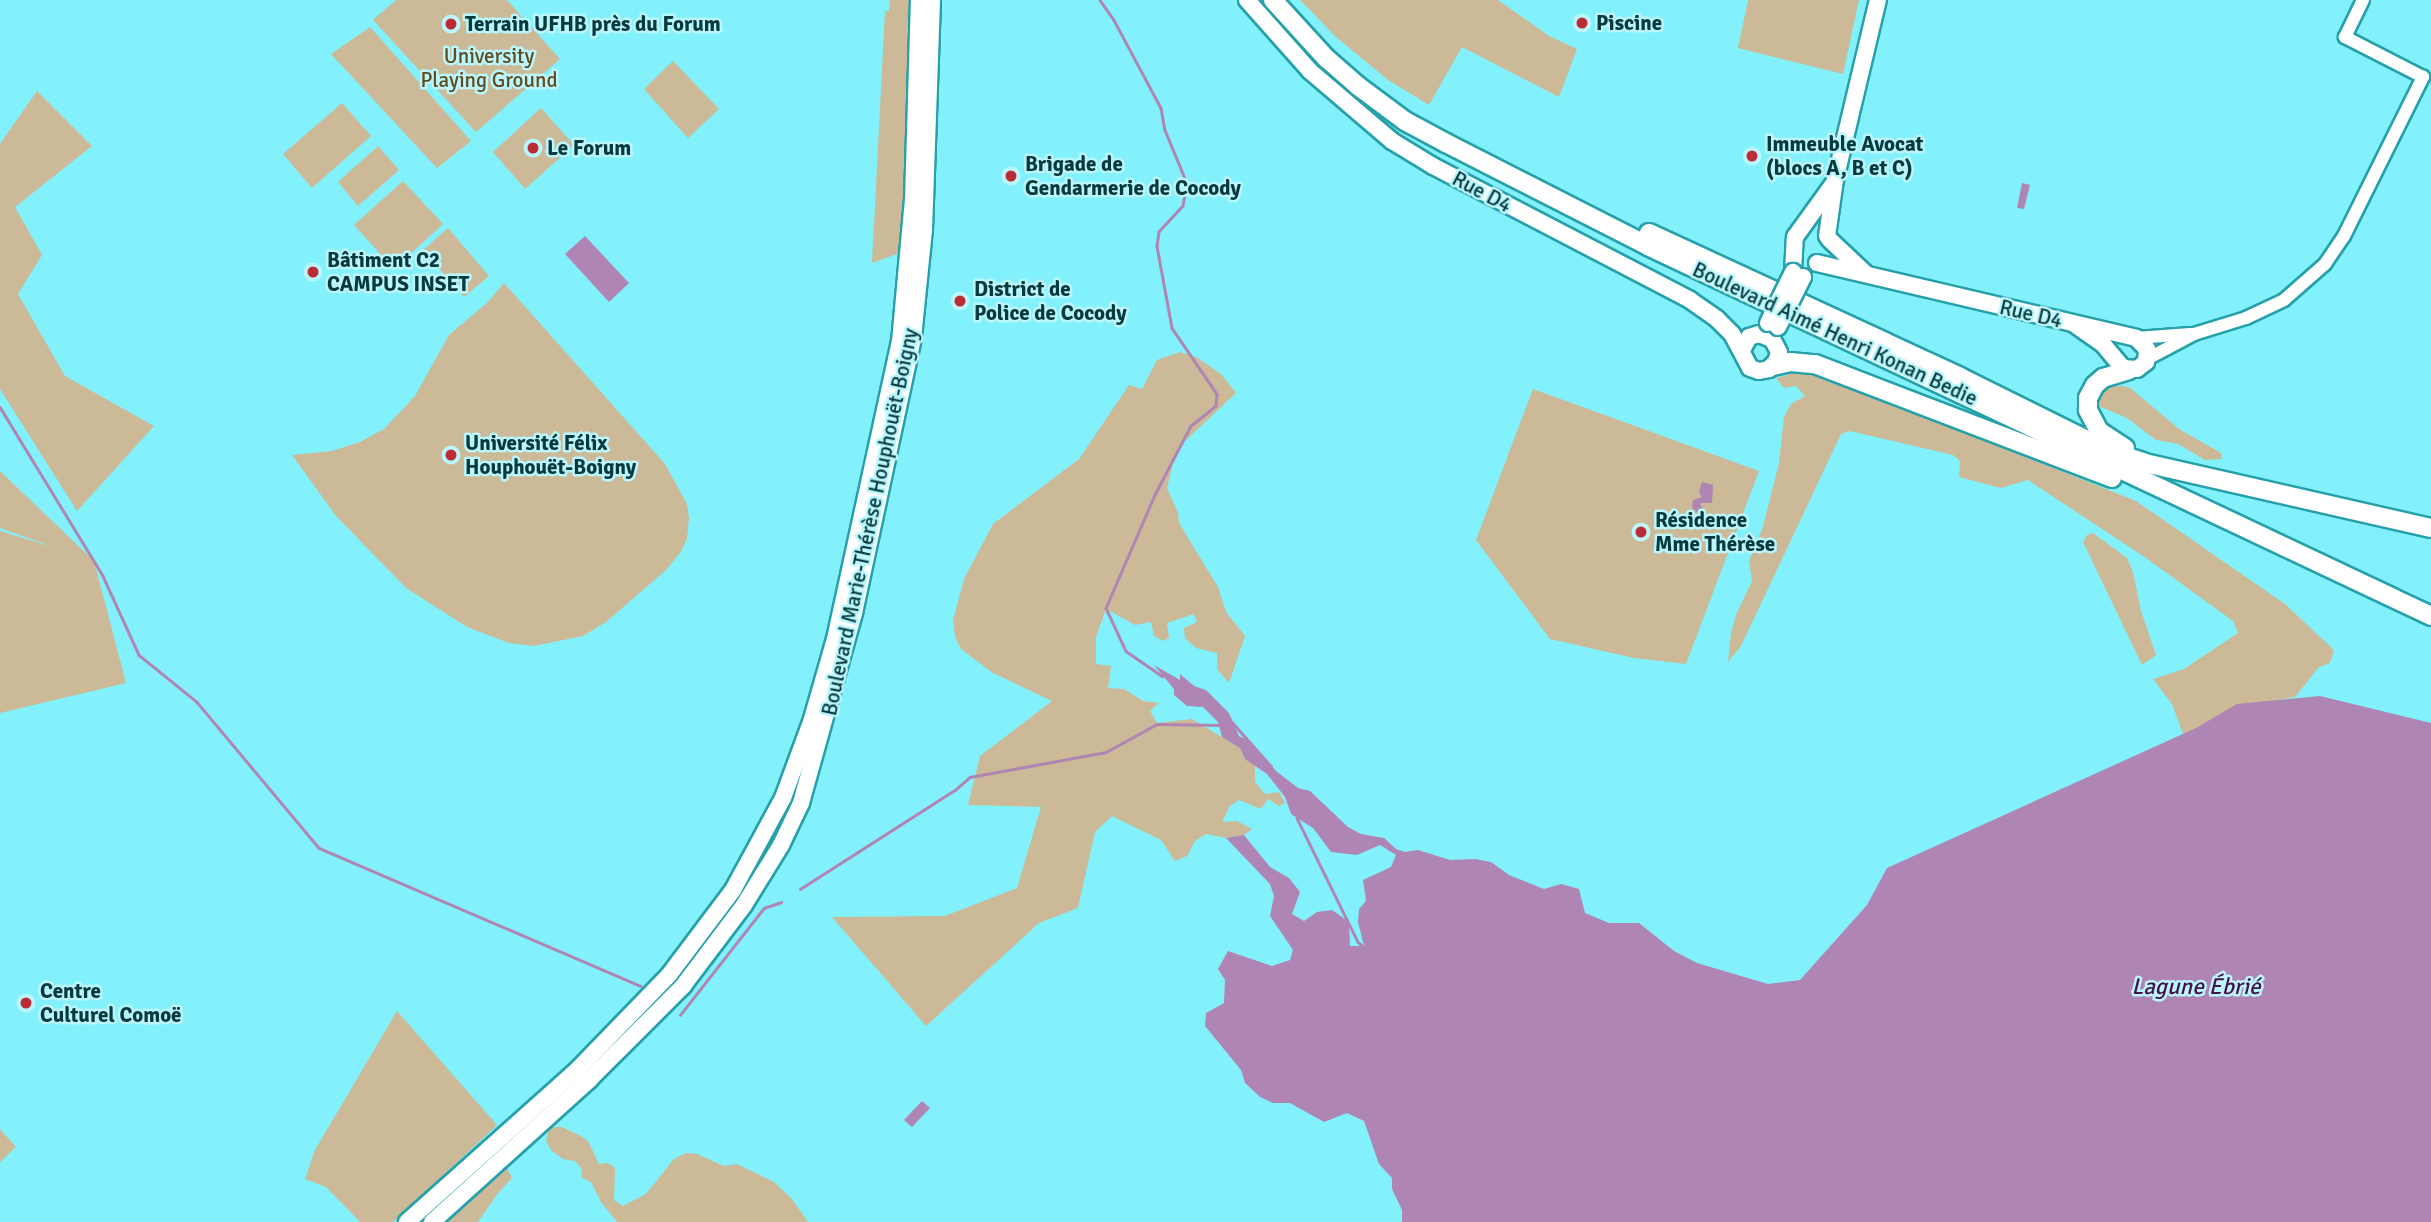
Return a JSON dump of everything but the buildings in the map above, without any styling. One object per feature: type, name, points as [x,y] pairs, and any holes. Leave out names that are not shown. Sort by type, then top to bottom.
[{"type":"highway","name":"Boulevard Aimé Henri Konan Bedie","points":[[1273,0],[1334,65],[1405,121],[1648,246],[2431,616]]},
{"type":"highway","name":"Boulevard Aimé Henri Konan Bedie","points":[[1287,0],[1364,78],[1411,111],[1450,133],[1652,235],[1960,377],[2073,435],[2127,457],[2431,528]]},
{"type":"highway","points":[[1773,366],[1790,362],[1815,364],[2120,481],[2201,509]]},
{"type":"highway","points":[[2122,365],[2095,385],[2088,398],[2092,421],[2099,431],[2118,444],[2170,468]]},
{"type":"main road","name":"Boulevard Marie-Thérèse Houphouët-Boigny","points":[[407,1222],[576,1071],[643,1004],[714,919],[755,853],[783,798],[812,719],[835,639],[900,342],[913,200],[919,0]]},
{"type":"main road","name":"Boulevard Marie-Thérèse Houphouët-Boigny","points":[[432,1222],[518,1146],[654,1018],[726,932],[792,824],[810,780],[841,668],[913,338],[924,230],[932,0]]},
{"type":"main road","name":"Rue D4","points":[[1247,0],[1310,71],[1392,141],[1433,166],[1690,300],[1717,319],[1742,350],[1746,364],[1754,370],[1773,366]]},
{"type":"main road","points":[[1742,350],[1749,337],[1770,332],[1806,269],[1829,251],[1835,180],[1878,0]]},
{"type":"main road","points":[[1806,269],[1796,255],[1794,243],[1835,180]]},
{"type":"main road","points":[[1799,232],[1816,228],[1865,274]]},
{"type":"main road","name":"Rue D4","points":[[1806,269],[1865,274],[2133,337]]},
{"type":"main road","name":"Rue D4","points":[[2074,324],[2097,339],[2122,365]]},
{"type":"main road","points":[[1770,332],[1779,352],[1773,366]]},
{"type":"main road","points":[[2133,337],[2145,344],[2147,359],[2142,367],[2122,365],[2119,342],[2133,337]]},
{"type":"street","points":[[2147,359],[2194,334],[2264,311],[2299,289],[2325,264],[2344,236],[2423,77],[2345,37],[2363,0]]},
{"type":"street","points":[[2133,337],[2194,334]]},
{"type":"green space","name":"University Playing Ground","points":[[396,0],[507,0],[560,59],[476,132],[373,20]]},
{"type":"green space","points":[[890,0],[926,0],[911,249],[872,263],[885,11],[889,11]]},
{"type":"green space","points":[[1300,0],[1498,0],[1549,36],[1577,49],[1559,97],[1462,47],[1429,105],[1388,80],[1336,37]]},
{"type":"green space","points":[[1748,0],[1859,0],[1843,74],[1738,48]]},
{"type":"green space","points":[[370,27],[471,141],[437,168],[331,54]]},
{"type":"green space","points":[[673,61],[719,109],[688,138],[644,89]]},
{"type":"green space","points":[[37,91],[92,146],[15,207],[42,255],[18,294],[65,376],[154,426],[77,511],[0,389],[0,144]]},
{"type":"green space","points":[[342,103],[371,136],[312,188],[283,154]]},
{"type":"green space","name":"Le Forum","points":[[541,108],[574,145],[525,189],[493,152]]},
{"type":"green space","points":[[378,146],[399,170],[358,206],[338,182]]},
{"type":"green space","points":[[403,181],[443,224],[394,269],[354,225]]},
{"type":"green space","points":[[448,228],[489,276],[464,297],[423,250]]},
{"type":"green space","points":[[504,283],[665,464],[687,504],[689,518],[687,539],[680,553],[666,570],[606,622],[583,636],[534,646],[509,643],[467,627],[406,588],[336,516],[292,455],[332,451],[360,442],[384,429],[415,396],[449,335],[488,302]]},
{"type":"green space","points":[[1180,352],[1196,357],[1221,374],[1236,393],[1184,442],[1173,463],[1167,488],[1178,513],[1179,523],[1218,587],[1226,612],[1245,636],[1229,683],[1217,669],[1217,653],[1196,648],[1185,638],[1184,628],[1197,622],[1194,614],[1167,623],[1169,638],[1163,641],[1154,636],[1151,622],[1135,625],[1106,609],[1096,637],[1096,664],[1111,666],[1108,688],[1124,689],[1143,701],[1159,703],[1150,711],[1157,723],[1192,719],[1240,748],[1245,759],[1255,764],[1255,782],[1265,794],[1279,792],[1285,803],[1279,806],[1268,799],[1261,809],[1239,800],[1230,806],[1222,822],[1237,821],[1252,829],[1244,835],[1226,838],[1206,834],[1195,841],[1187,856],[1175,861],[1161,840],[1112,816],[1095,832],[1078,908],[1039,923],[926,1026],[832,917],[945,916],[1017,888],[1041,807],[968,805],[980,756],[1052,701],[993,673],[961,649],[955,637],[953,620],[964,579],[993,524],[1079,459],[1129,385],[1142,389],[1157,360]]},
{"type":"green space","points":[[1801,371],[1832,380],[2136,501],[2285,604],[2334,650],[2330,663],[2319,667],[2295,697],[2277,700],[2183,734],[2172,704],[2153,679],[2184,669],[2238,633],[2233,621],[2146,558],[2028,480],[2001,488],[1959,477],[1960,461],[1953,455],[1850,431],[1841,434],[1741,646],[1728,662],[1736,615],[1752,581],[1749,561],[1763,527],[1779,463],[1784,417],[1791,404],[1805,396],[1796,386],[1784,388],[1776,378]]},
{"type":"green space","points":[[2111,385],[2129,387],[2179,429],[2221,453],[2222,459],[2205,460],[2178,444],[2156,440],[2127,418],[2099,406],[2095,401],[2103,388]]},
{"type":"green space","points":[[1533,389],[1759,471],[1686,664],[1634,658],[1550,639],[1476,540]]},
{"type":"green space","points":[[0,471],[94,561],[126,683],[0,713],[0,531],[56,548],[0,528]]},
{"type":"green space","points":[[2093,533],[2127,558],[2133,572],[2141,611],[2156,655],[2142,665],[2083,542],[2087,535]]},
{"type":"green space","points":[[397,1011],[497,1125],[393,1222],[360,1222],[326,1187],[305,1179],[315,1150]]},
{"type":"green space","points":[[554,1127],[562,1127],[588,1141],[599,1164],[608,1163],[615,1168],[614,1200],[623,1206],[646,1194],[674,1159],[686,1153],[697,1154],[724,1166],[737,1164],[774,1182],[792,1199],[808,1222],[617,1222],[601,1202],[591,1182],[581,1177],[582,1169],[575,1161],[563,1159],[551,1150],[546,1141],[548,1132]]},
{"type":"green space","points":[[0,1129],[16,1147],[0,1162]]},
{"type":"green space","points":[[507,1168],[512,1178],[478,1222],[443,1222]]},
{"type":"water","points":[[2022,183],[2030,185],[2024,209],[2017,208]]},
{"type":"water","points":[[585,236],[629,283],[609,302],[565,254]]},
{"type":"water","points":[[1702,482],[1713,485],[1712,503],[1700,503],[1703,510],[1697,512],[1692,508],[1693,500],[1702,497],[1699,492]]},
{"type":"water","name":"Lagune Ébrié","points":[[1154,665],[1180,680],[1180,674],[1194,686],[1206,690],[1229,713],[1239,736],[1251,742],[1276,771],[1298,788],[1310,791],[1348,827],[1361,834],[1384,838],[1396,849],[1405,852],[1418,850],[1450,860],[1475,859],[1491,862],[1509,875],[1544,889],[1561,884],[1579,889],[1585,913],[1609,923],[1639,923],[1674,951],[1697,963],[1768,984],[1800,980],[1867,905],[1887,868],[2196,728],[2237,704],[2320,696],[2431,723],[2431,1222],[1402,1222],[1402,1210],[1392,1189],[1392,1178],[1379,1164],[1364,1121],[1347,1113],[1324,1122],[1290,1103],[1273,1103],[1260,1097],[1245,1083],[1241,1070],[1205,1026],[1206,1013],[1224,1003],[1225,980],[1218,969],[1228,951],[1272,966],[1290,960],[1293,950],[1270,916],[1274,896],[1270,884],[1226,838],[1244,835],[1270,867],[1289,878],[1300,892],[1292,914],[1304,921],[1317,912],[1332,910],[1349,922],[1350,946],[1364,946],[1358,922],[1359,909],[1366,901],[1363,880],[1391,867],[1396,855],[1380,845],[1357,855],[1331,852],[1313,828],[1291,814],[1285,797],[1267,774],[1245,759],[1240,748],[1222,737],[1218,722],[1203,707],[1187,706],[1174,695],[1174,689]]},
{"type":"water","points":[[922,1101],[930,1108],[912,1127],[904,1120]]},
{"type":"waterway","points":[[1100,0],[1114,20],[1161,108],[1165,130],[1187,183],[1183,206],[1159,232],[1157,246],[1172,328],[1217,394],[1216,406],[1191,426],[1155,495],[1106,608],[1126,651],[1162,676]]},
{"type":"waterway","points":[[0,407],[103,576],[139,655],[197,702],[319,848],[641,986]]},
{"type":"waterway","points":[[1232,722],[1271,766]]},
{"type":"waterway","points":[[800,889],[955,790],[970,777],[1106,752],[1157,724],[1223,725]]},
{"type":"waterway","points":[[1297,818],[1358,942],[1365,948]]},
{"type":"waterway","points":[[680,1015],[764,908],[781,902]]},
{"type":"place","name":"Piscine","points":[[1582,23]]},
{"type":"place","name":"Terrain UFHB près du Forum","points":[[451,24]]},
{"type":"place","name":"Le Forum","points":[[533,148]]},
{"type":"place","name":"Immeuble Avocat (blocs A, B et C)","points":[[1752,156]]},
{"type":"place","name":"Brigade de Gendarmerie de Cocody","points":[[1011,176]]},
{"type":"place","name":"Bâtiment C2 CAMPUS INSET","points":[[313,272]]},
{"type":"place","name":"District de Police de Cocody","points":[[960,301]]},
{"type":"place","name":"Université Félix Houphouët-Boigny","points":[[451,455]]},
{"type":"place","name":"Résidence Mme Thérèse","points":[[1641,532]]},
{"type":"place","name":"Centre Culturel Comoë","points":[[26,1003]]}]
